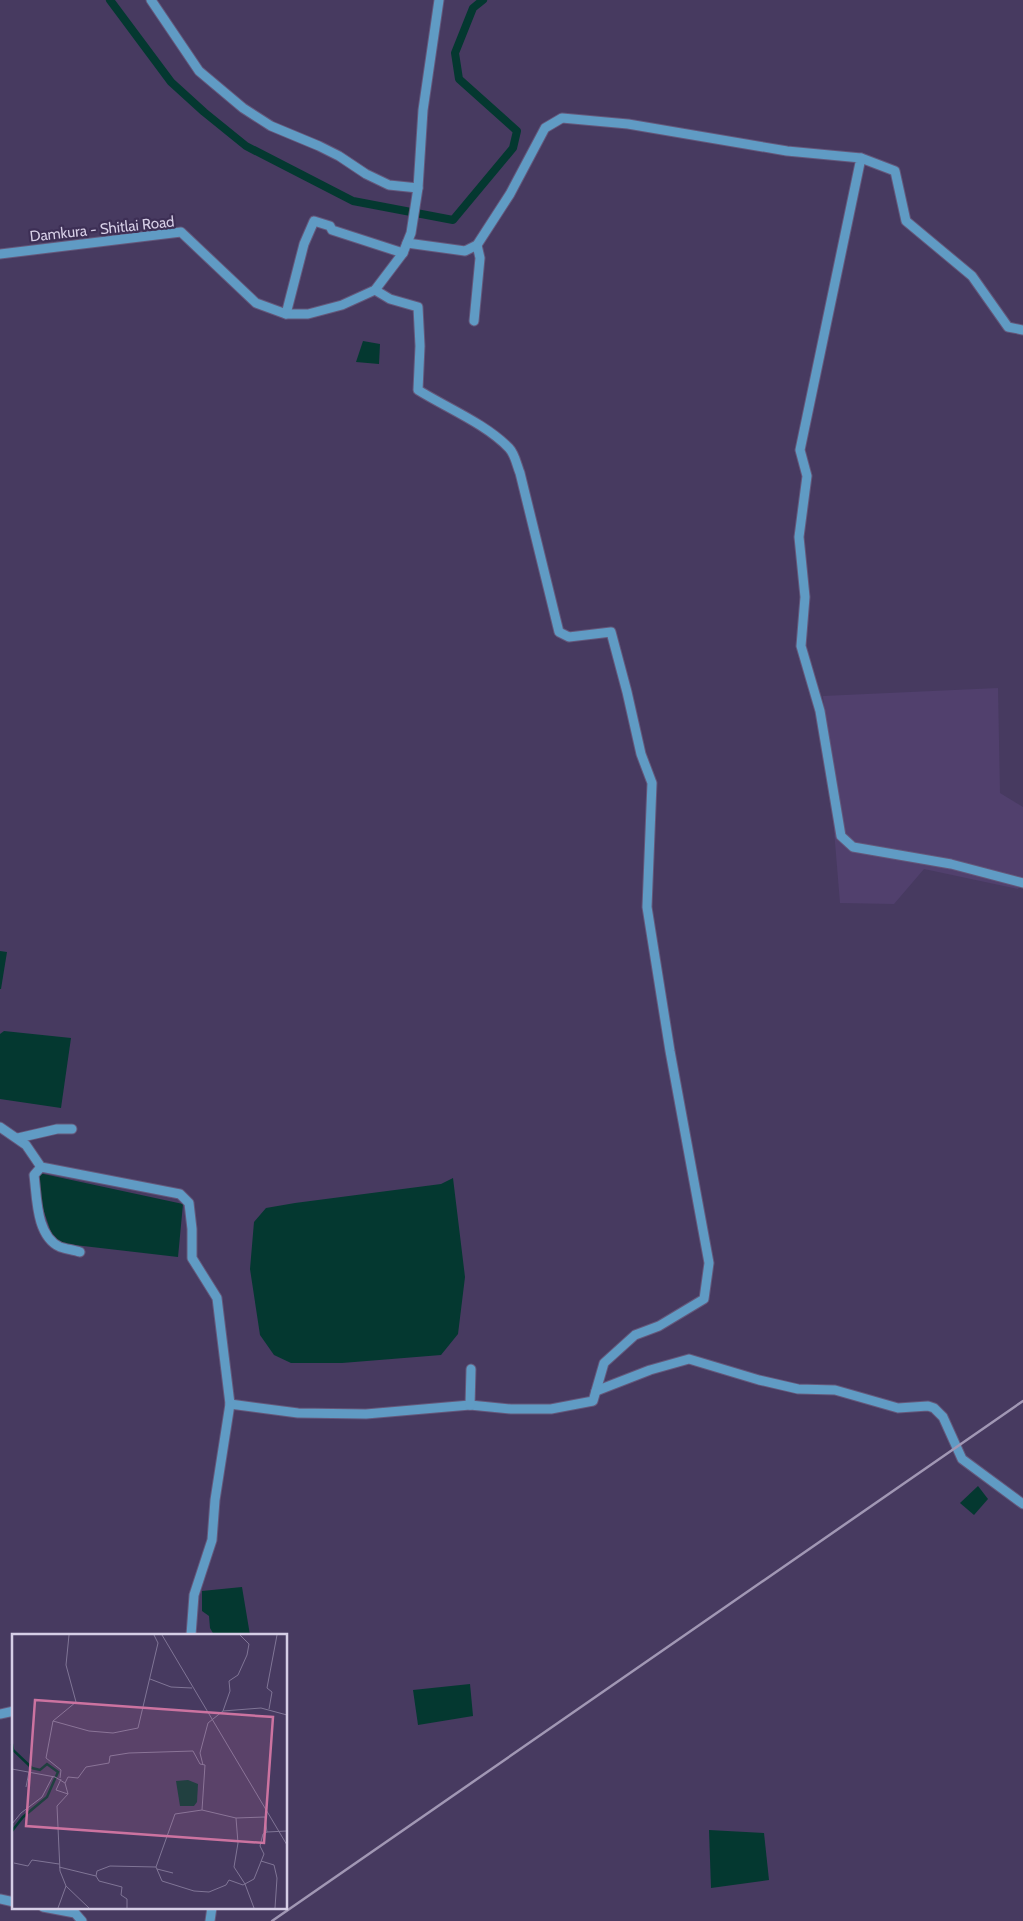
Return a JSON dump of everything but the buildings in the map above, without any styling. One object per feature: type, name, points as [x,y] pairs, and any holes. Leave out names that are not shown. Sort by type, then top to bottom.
[{"type":"street","points":[[150,0],[199,71],[243,108],[271,126],[320,146],[366,174],[389,185],[418,188]]},
{"type":"street","name":"Damkura - Shitlai Road","points":[[0,254],[181,232],[256,303],[286,314],[308,314],[342,305],[375,290],[403,253],[411,233],[417,201],[423,110],[439,0]]},
{"type":"street","points":[[407,243],[465,251],[477,245],[510,194],[545,128],[562,118],[628,124],[787,151],[861,158],[895,171],[906,221],[972,276],[1008,327],[1023,330]]},
{"type":"street","points":[[861,158],[800,450],[807,476],[799,537],[805,597],[801,646],[820,711],[841,836],[853,847],[951,864],[1023,882]]},
{"type":"street","points":[[286,314],[304,244],[314,221],[330,226],[332,230],[348,236],[403,253]]},
{"type":"street","points":[[474,321],[480,258],[477,245]]},
{"type":"street","points":[[230,1404],[298,1413],[366,1414],[470,1405],[511,1409],[551,1409],[593,1402],[604,1363],[634,1335],[658,1326],[704,1299],[709,1263],[670,1051],[647,907],[652,782],[641,754],[611,632],[570,637],[559,632],[520,473],[511,449],[475,422],[418,390],[420,346],[418,307],[390,299],[375,290]]},
{"type":"street","points":[[0,1127],[26,1145],[41,1167],[180,1194],[189,1203],[192,1229],[192,1258],[217,1298],[230,1404],[215,1500],[212,1540],[194,1595],[191,1634]]},
{"type":"street","points":[[18,1138],[56,1129],[72,1129]]},
{"type":"street","points":[[41,1167],[34,1175],[38,1209],[47,1236],[60,1247],[80,1252]]},
{"type":"street","points":[[596,1391],[650,1370],[689,1359],[759,1380],[798,1389],[835,1390],[898,1408],[928,1406],[934,1408],[943,1416],[962,1459],[1023,1504]]},
{"type":"street","points":[[470,1405],[471,1369]]},
{"type":"street","points":[[48,1908],[74,1913],[82,1921]]},
{"type":"street","points":[[210,1921],[212,1908]]},
{"type":"shaded area","points":[[363,341],[380,344],[379,364],[356,362]]},
{"type":"shaded area","points":[[998,688],[1000,793],[1023,807],[1023,878],[1018,889],[924,869],[894,904],[840,903],[823,696]]},
{"type":"shaded area","points":[[0,951],[7,952],[1,989],[0,989]]},
{"type":"shaded area","points":[[4,1031],[71,1038],[61,1108],[0,1099],[0,1034]]},
{"type":"shaded area","points":[[39,1173],[183,1204],[178,1257],[66,1244],[53,1238],[41,1203]]},
{"type":"shaded area","points":[[453,1178],[465,1277],[458,1334],[441,1355],[342,1363],[291,1363],[274,1355],[260,1335],[250,1269],[254,1222],[266,1208],[441,1184]]},
{"type":"shaded area","points":[[978,1486],[988,1499],[974,1515],[960,1503]]},
{"type":"shaded area","points":[[242,1587],[250,1634],[213,1634],[210,1628],[209,1616],[202,1611],[202,1591]]},
{"type":"shaded area","points":[[470,1684],[473,1716],[418,1725],[413,1690]]},
{"type":"shaded area","points":[[709,1830],[764,1833],[769,1880],[711,1888]]},
{"type":"waterway","points":[[110,0],[171,82],[246,146],[353,201],[453,220],[513,148],[517,131],[459,79],[455,53],[473,8],[483,0]]},
{"type":"railway","points":[[272,1921],[1023,1401]]}]
